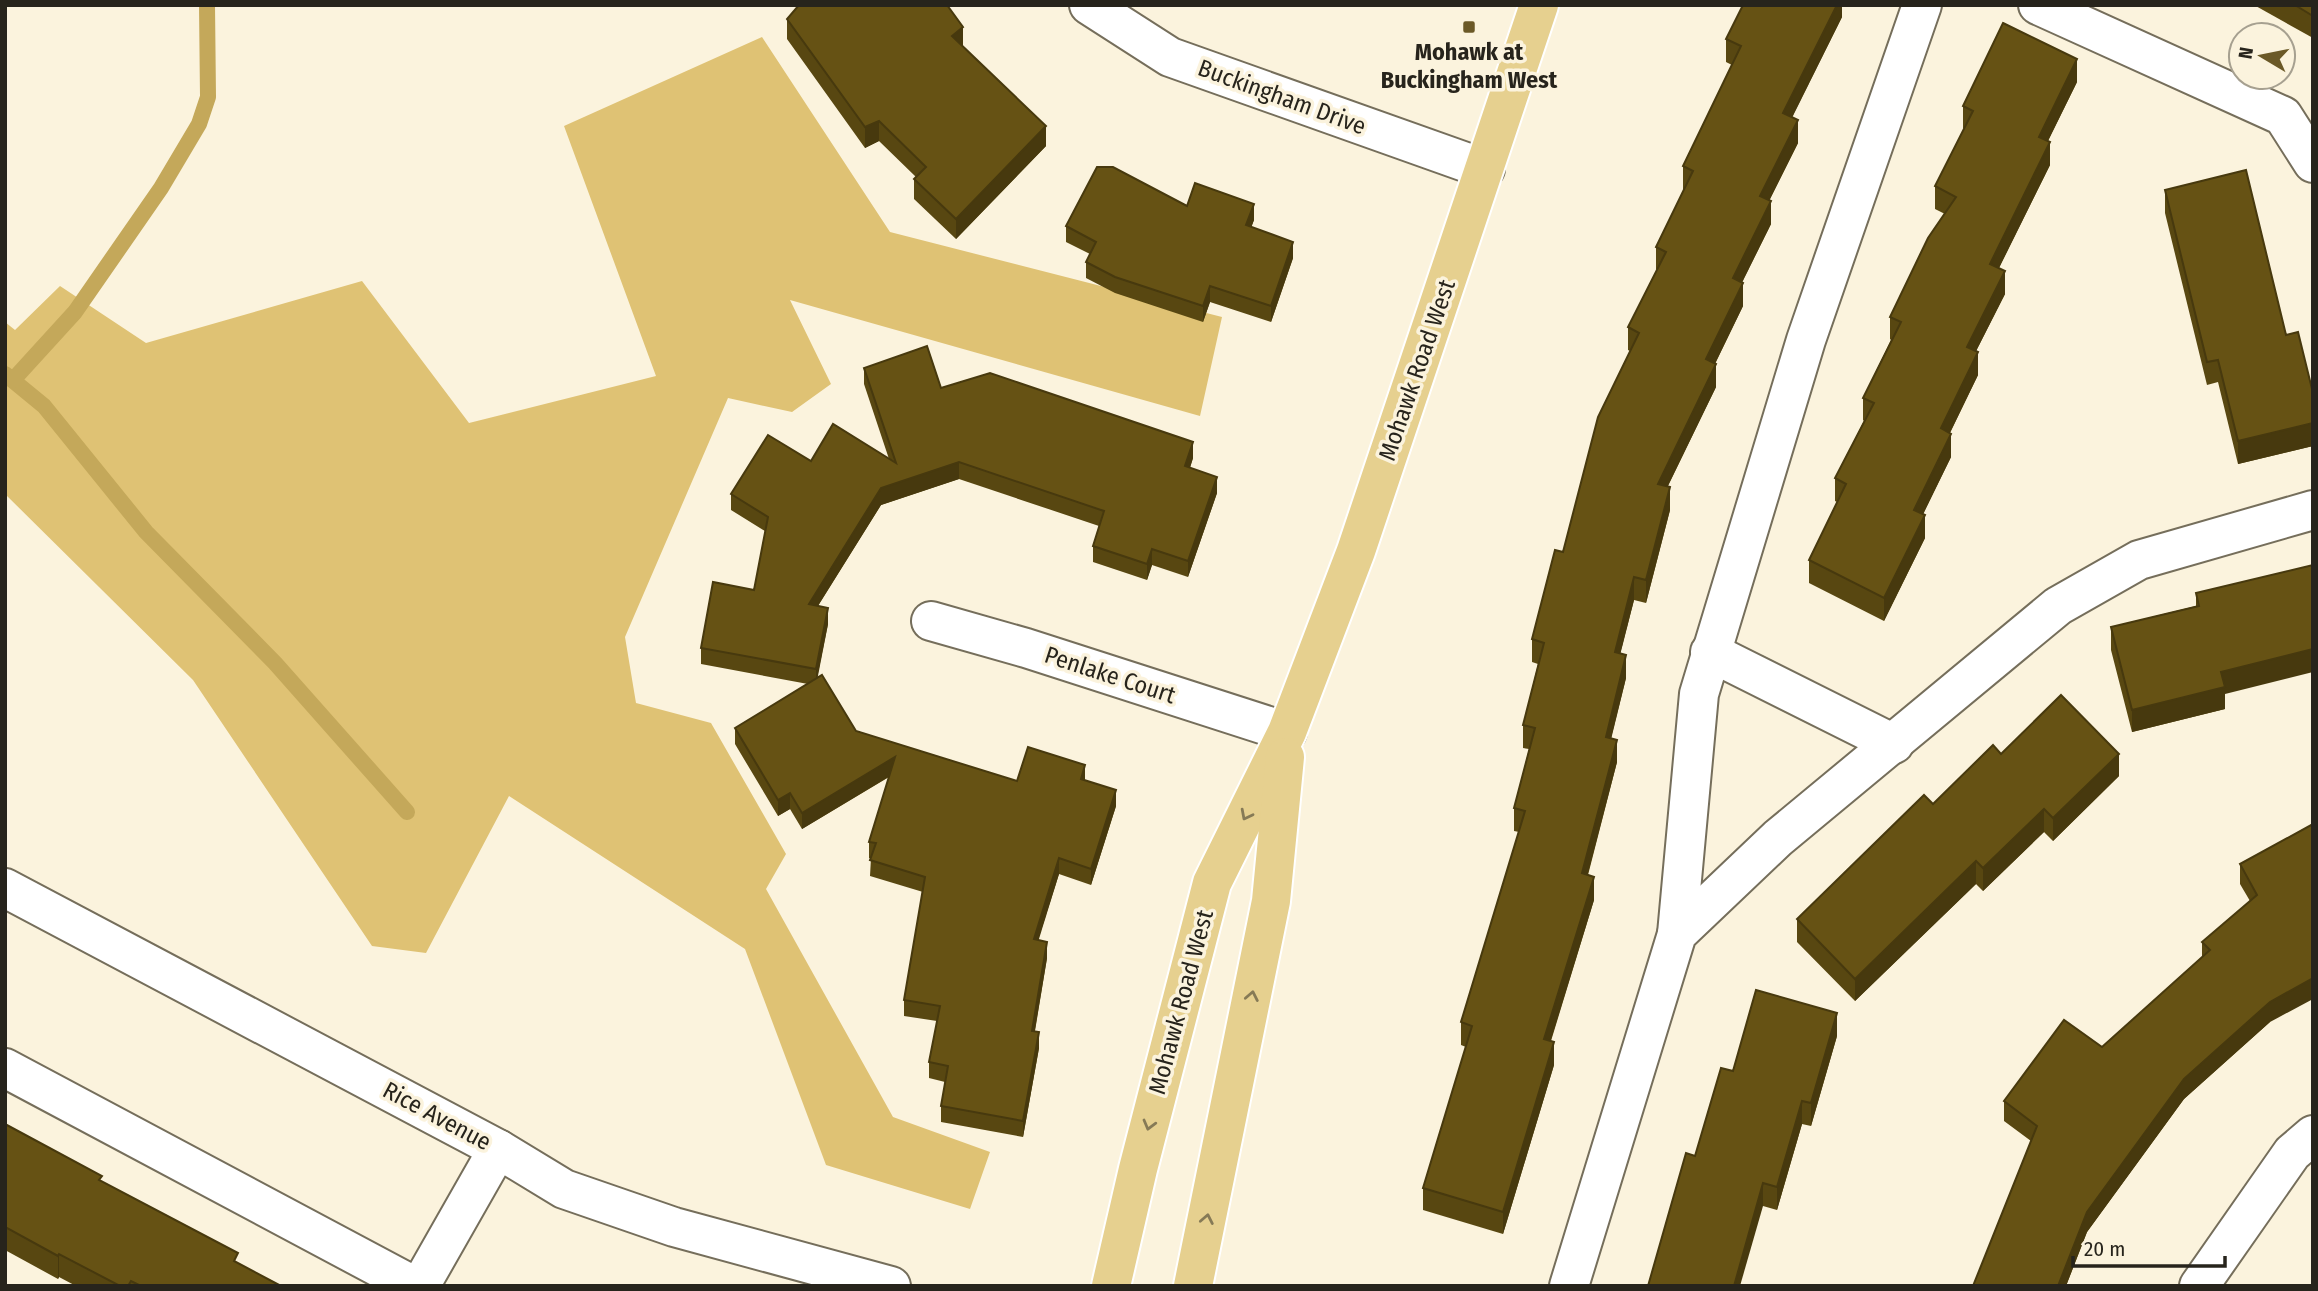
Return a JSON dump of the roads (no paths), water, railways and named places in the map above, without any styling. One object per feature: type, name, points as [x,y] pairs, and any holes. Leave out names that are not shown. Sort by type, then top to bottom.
[{"type":"main road","name":"Mohawk Road West","points":[[1111,1286],[1138,1169],[1212,883],[1287,732],[1356,551],[1539,5]]},
{"type":"main road","name":"Mohawk Road West","points":[[1193,1286],[1270,901],[1287,732]]},
{"type":"street","name":"Buckingham Drive","points":[[1089,5],[1170,57],[1485,169]]},
{"type":"street","points":[[1569,1286],[1677,934],[1699,694],[1710,652],[1806,340],[1922,5]]},
{"type":"street","points":[[2038,5],[2283,116],[2313,163]]},
{"type":"street","points":[[1677,934],[1778,838],[2058,606],[2139,560],[2313,510]]},
{"type":"street","name":"Penlake Court","points":[[931,621],[1026,648],[1287,732]]},
{"type":"street","points":[[1710,652],[1894,744]]},
{"type":"street","name":"Rice Avenue","points":[[5,888],[498,1149],[564,1189],[674,1227],[891,1286]]},
{"type":"street","points":[[5,1068],[414,1286]]},
{"type":"street","points":[[2199,1286],[2292,1153],[2313,1135]]},
{"type":"street","points":[[420,1286],[498,1149]]},
{"type":"waterway","points":[[13,380],[75,312],[161,188],[199,124],[208,97],[207,5]]},
{"type":"waterway","points":[[5,374],[44,406],[146,532],[275,663],[407,812]]},
{"type":"place","name":"Mohawk at Buckingham West","points":[[1469,27]]}]
